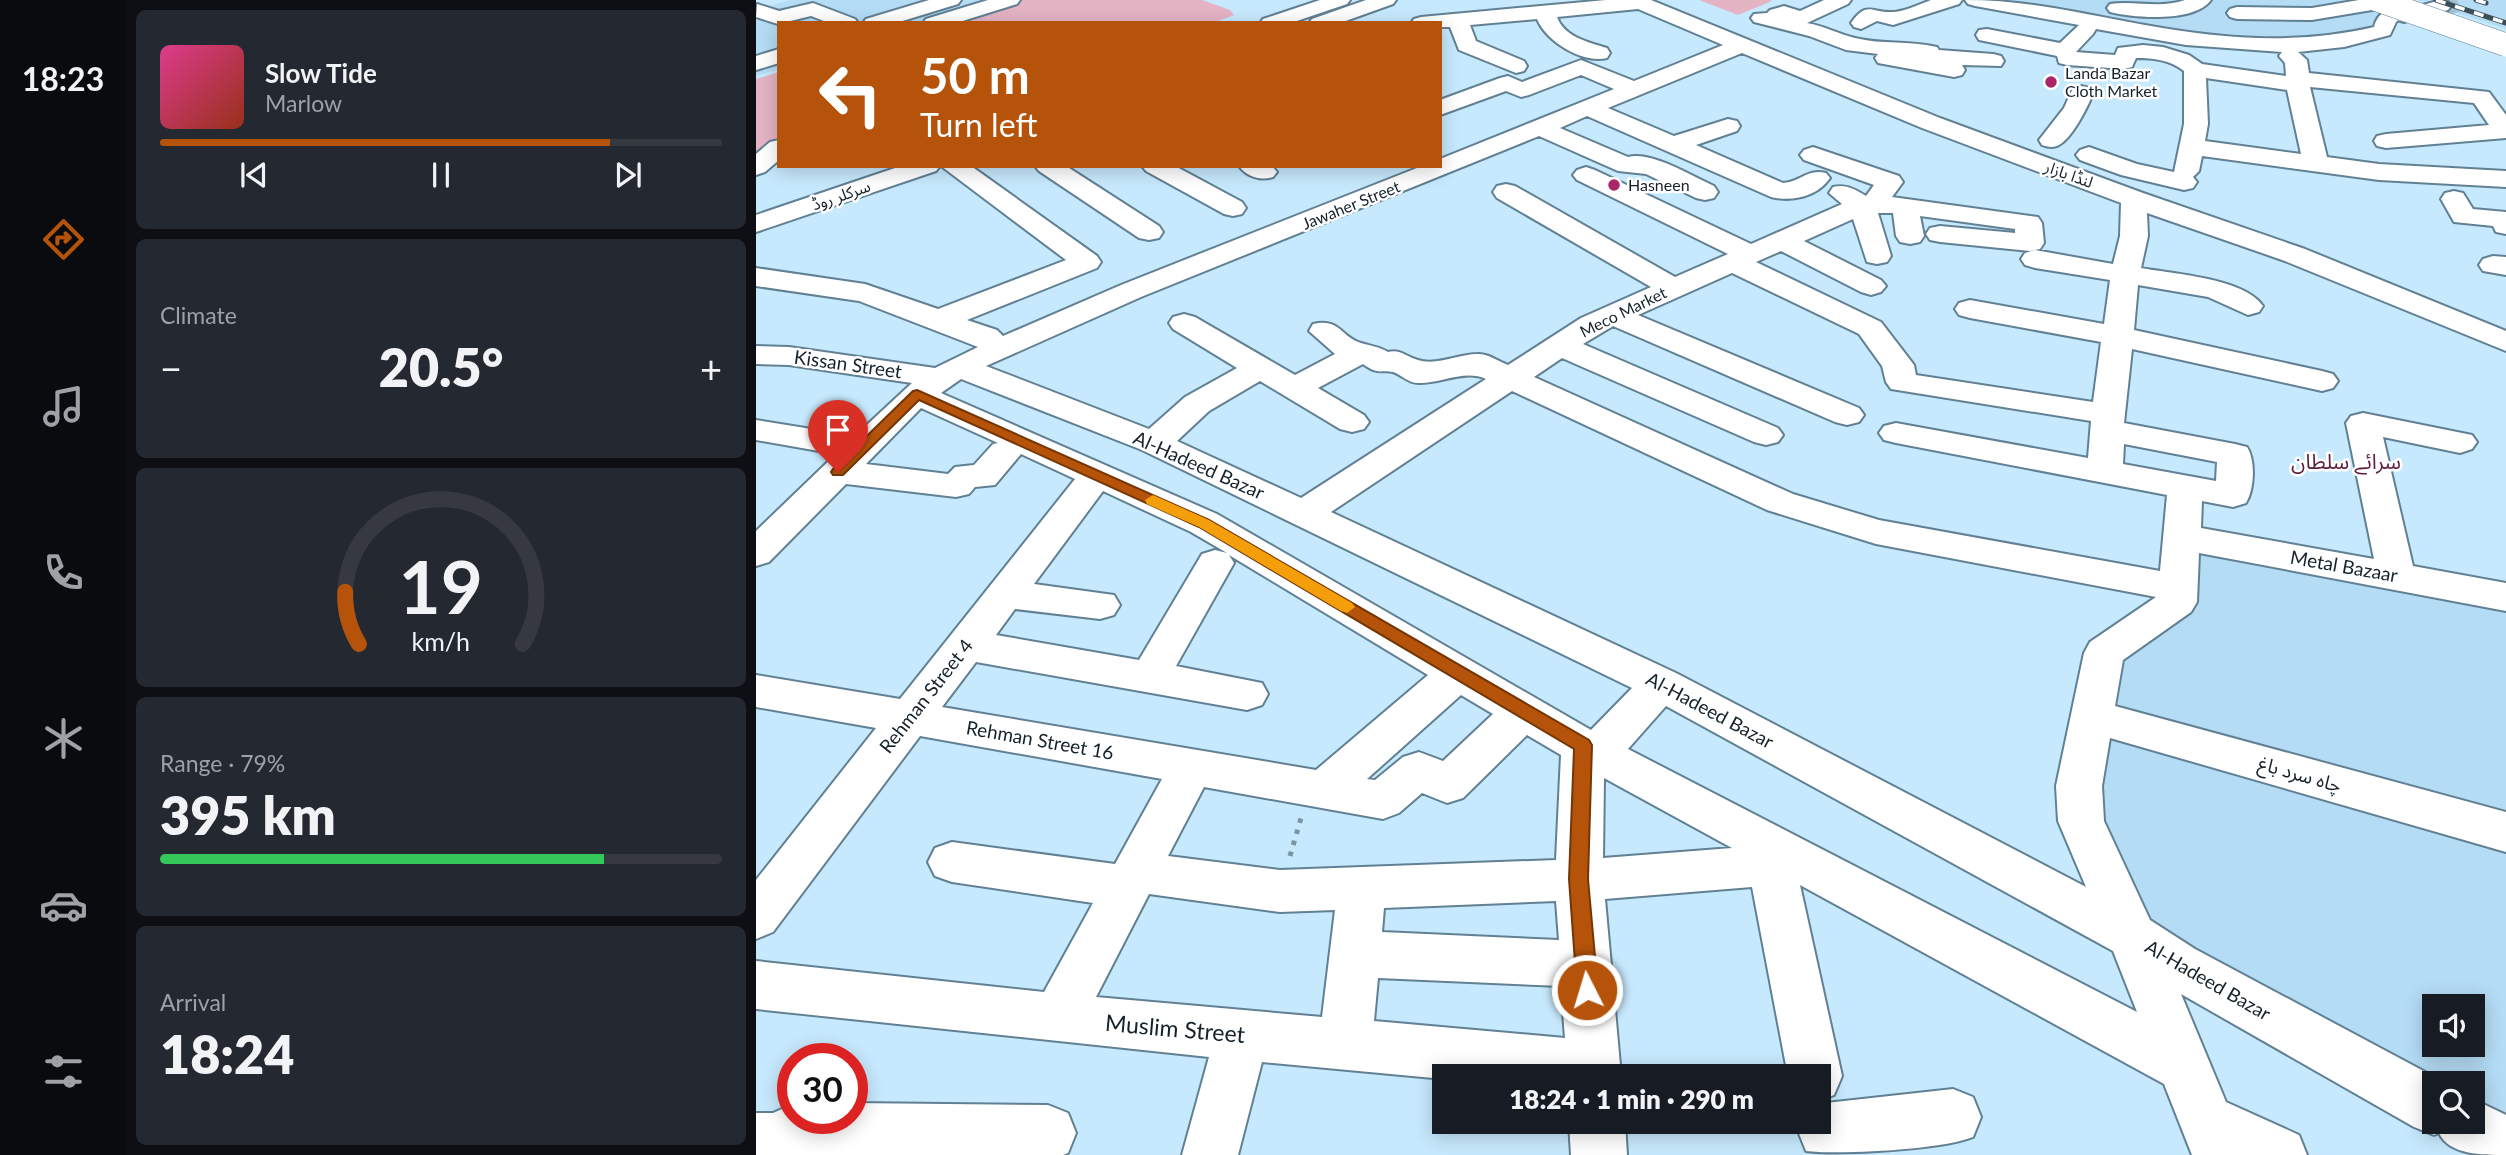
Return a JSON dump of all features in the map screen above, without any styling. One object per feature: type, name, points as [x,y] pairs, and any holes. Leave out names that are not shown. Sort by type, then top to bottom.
[{"type":"street","points":[[756,10],[790,0]]},
{"type":"street","points":[[756,10],[778,18],[813,9],[825,21],[894,0]]},
{"type":"street","points":[[881,21],[935,7],[1010,0]]},
{"type":"street","points":[[1276,21],[1340,0]]},
{"type":"street","points":[[1325,21],[1386,0]]},
{"type":"street","name":"Jawaher Street","points":[[1442,167],[1727,51],[1761,19],[1784,12],[1801,18],[1842,0]]},
{"type":"street","points":[[1861,23],[1873,14],[1893,19],[1952,0]]},
{"type":"street","points":[[1975,0],[2020,5],[2180,39],[2243,70],[2298,88],[2501,121]]},
{"type":"street","points":[[2072,0],[2126,9],[2192,4],[2312,14],[2388,6],[2434,7],[2506,35]]},
{"type":"street","points":[[2240,6],[2318,0]]},
{"type":"street","points":[[1442,21],[1545,13],[1637,1]]},
{"type":"street","name":"لنڈا بازار","points":[[1637,1],[1727,51],[2295,255],[2506,342]]},
{"type":"street","points":[[1992,55],[1985,29],[2020,5]]},
{"type":"street","points":[[2126,9],[2131,14],[2169,20],[2266,29],[2324,27],[2388,6],[2506,35]]},
{"type":"street","points":[[2171,81],[2243,70],[2275,45],[2342,40],[2383,31],[2388,6]]},
{"type":"street","points":[[2388,6],[2506,45]]},
{"type":"street","points":[[2388,6],[2506,53]]},
{"type":"street","points":[[1545,13],[1549,27],[1555,34],[1599,53]]},
{"type":"street","points":[[1761,19],[1816,31],[1854,45],[1897,49]]},
{"type":"street","points":[[1458,20],[1467,45],[1516,66]]},
{"type":"street","points":[[2051,141],[2075,109],[2071,71],[2093,22]]},
{"type":"street","points":[[1917,30],[1941,34]]},
{"type":"street","points":[[1840,33],[1902,42],[1886,58],[1954,73],[1992,55]]},
{"type":"street","points":[[1965,37],[1992,55],[2071,71],[2124,62],[2126,52],[2180,58],[2195,77],[2196,124],[2183,188],[2174,198],[2147,203],[2134,236],[2125,276],[2117,336],[2105,471]]},
{"type":"street","points":[[2342,40],[2355,85]]},
{"type":"street","points":[[2275,45],[2296,60],[2298,88],[2316,164]]},
{"type":"street","points":[[756,63],[777,57]]},
{"type":"street","points":[[2423,65],[2435,93]]},
{"type":"street","points":[[1442,107],[1508,83],[1521,90],[1581,67],[1635,89]]},
{"type":"street","points":[[756,75],[777,70]]},
{"type":"street","points":[[2109,74],[2134,77]]},
{"type":"street","points":[[2298,88],[2355,85],[2481,97],[2501,121]]},
{"type":"street","points":[[1588,108],[1780,191],[1798,190],[1807,165]]},
{"type":"street","points":[[2386,141],[2501,121]]},
{"type":"street","points":[[1673,145],[1728,126]]},
{"type":"street","points":[[1541,128],[1627,166],[1634,163],[1642,167],[1648,164],[1705,192]]},
{"type":"street","points":[[2026,131],[2130,170],[2184,183]]},
{"type":"street","points":[[2191,147],[2379,172],[2506,179]]},
{"type":"street","points":[[756,167],[777,149]]},
{"type":"street","points":[[1807,165],[1868,205],[1877,256]]},
{"type":"street","points":[[1807,165],[1890,182],[1868,205]]},
{"type":"street","name":"سرکلر روڈ","points":[[756,224],[921,168]]},
{"type":"street","points":[[942,319],[1087,262],[957,168]]},
{"type":"street","points":[[1051,168],[1149,232]]},
{"type":"street","points":[[1159,168],[1233,208]]},
{"type":"street","name":"Jawaher Street","points":[[756,554],[850,460],[939,380],[998,348],[1131,291],[1440,168]]},
{"type":"street","points":[[1586,175],[1870,328],[1898,365],[1902,382],[2108,422],[2235,455],[2233,495],[1896,433]]},
{"type":"street","points":[[1506,192],[1673,288]]},
{"type":"street","points":[[2387,195],[2506,202]]},
{"type":"street","points":[[2454,200],[2464,216],[2502,219],[2506,226]]},
{"type":"street","name":"Meco Market","points":[[1304,513],[1592,324],[1781,240],[1868,205],[1905,206],[2028,223],[2030,243],[1940,234]]},
{"type":"street","points":[[1905,206],[1910,236]]},
{"type":"street","points":[[1781,240],[1871,286]]},
{"type":"street","points":[[2035,259],[2216,290],[2248,306]]},
{"type":"street","points":[[756,277],[865,293],[986,337],[998,348]]},
{"type":"street","points":[[1970,309],[2117,336],[2322,380]]},
{"type":"street","points":[[1614,314],[1847,415]]},
{"type":"street","points":[[1184,323],[1352,422]]},
{"type":"street","points":[[1324,331],[1357,355]]},
{"type":"street","points":[[1559,345],[1766,435]]},
{"type":"street","points":[[1294,388],[1366,352],[1384,364],[1395,360],[1419,374],[1428,369],[1436,372],[1450,366],[1457,369],[1477,363],[1780,502],[1876,532],[2178,588]]},
{"type":"street","name":"Kissan Street","points":[[756,355],[789,356],[920,374],[939,380]]},
{"type":"street","points":[[1154,443],[1197,404],[1259,368]]},
{"type":"street","points":[[939,380],[1097,475],[1204,523],[1788,864],[2185,1066]]},
{"type":"street","name":"Al-Hadeed Bazar","points":[[939,380],[1154,443],[1661,684],[2132,936],[2177,965],[2422,1100]]},
{"type":"street","points":[[2396,575],[2363,424],[2460,442]]},
{"type":"street","points":[[756,430],[850,460],[956,486],[967,475],[983,477],[1004,452]]},
{"type":"street","name":"Rehman Street 4","points":[[756,917],[1097,475]]},
{"type":"street","points":[[2185,486],[2177,602],[2104,653],[2079,786],[2081,821],[2132,936],[2213,1138],[2279,1155]]},
{"type":"street","name":"Metal Bazaar","points":[[2182,537],[2506,597]]},
{"type":"street","points":[[1150,676],[1215,563]]},
{"type":"street","points":[[1004,594],[1100,605]]},
{"type":"street","points":[[965,645],[1247,694]]},
{"type":"street","points":[[1317,788],[1458,673]]},
{"type":"street","points":[[1593,1064],[1578,879],[1590,749],[1661,684]]},
{"type":"street","name":"Rehman Street 16","points":[[756,691],[1383,800],[1419,770],[1447,785],[1524,711]]},
{"type":"street","name":"چاہ سرد باغ","points":[[2094,717],[2506,832]]},
{"type":"street","points":[[1058,1018],[1192,766]]},
{"type":"street","points":[[952,862],[1131,880],[1280,891],[1578,879],[1788,864]]},
{"type":"street","points":[[1788,864],[1813,1064]]},
{"type":"street","points":[[1345,1045],[1362,886]]},
{"type":"street","points":[[1355,954],[1585,964]]},
{"type":"street","name":"Muslim Street","points":[[756,985],[1520,1064]]},
{"type":"street","points":[[1210,1155],[1242,1035]]},
{"type":"street","points":[[1831,1126],[1953,1117]]},
{"type":"street","points":[[768,1146],[798,1130],[1048,1133]]},
{"type":"street","points":[[1598,1134],[1599,1155]]},
{"type":"street","points":[[2484,1134],[2506,1146]]},
{"type":"path","points":[[1280,891],[1317,788]]},
{"type":"shaded area","points":[[789,0],[1013,0],[942,21],[777,21],[777,70],[756,76],[756,10]]},
{"type":"shaded area","points":[[1022,0],[1202,0],[1230,10],[1234,15],[1218,21],[952,21]]},
{"type":"shaded area","points":[[1699,0],[1770,0],[1772,1],[1738,15]]},
{"type":"shaded area","points":[[1975,0],[2373,0],[2389,5],[2383,31],[2275,45],[2019,10]]},
{"type":"shaded area","points":[[2418,0],[2506,0],[2506,29]]},
{"type":"shaded area","points":[[777,73],[777,138],[756,155],[756,79]]},
{"type":"shaded area","points":[[2182,537],[2506,596],[2506,1142],[2485,1131],[2485,1071],[2422,1071],[2422,1096],[2132,936],[2086,831],[2104,653],[2167,609]]},
{"type":"tunnel","points":[[2441,6],[2457,0]]},
{"type":"railway","points":[[2436,0],[2506,23]]},
{"type":"railway","points":[[2476,0],[2486,3]]},
{"type":"slow traffic","points":[[1153,500],[1204,523],[1347,607]]},
{"type":"place","name":"Landa Bazar Cloth Market","points":[[2051,82]]},
{"type":"place","name":"Hasneen","points":[[1614,185]]},
{"type":"district","name":"سرائے سلطان","points":[[2346,462]]},
{"type":"route","points":[[838,472],[917,394],[1204,523],[1583,745],[1578,879],[1587,990]]}]
